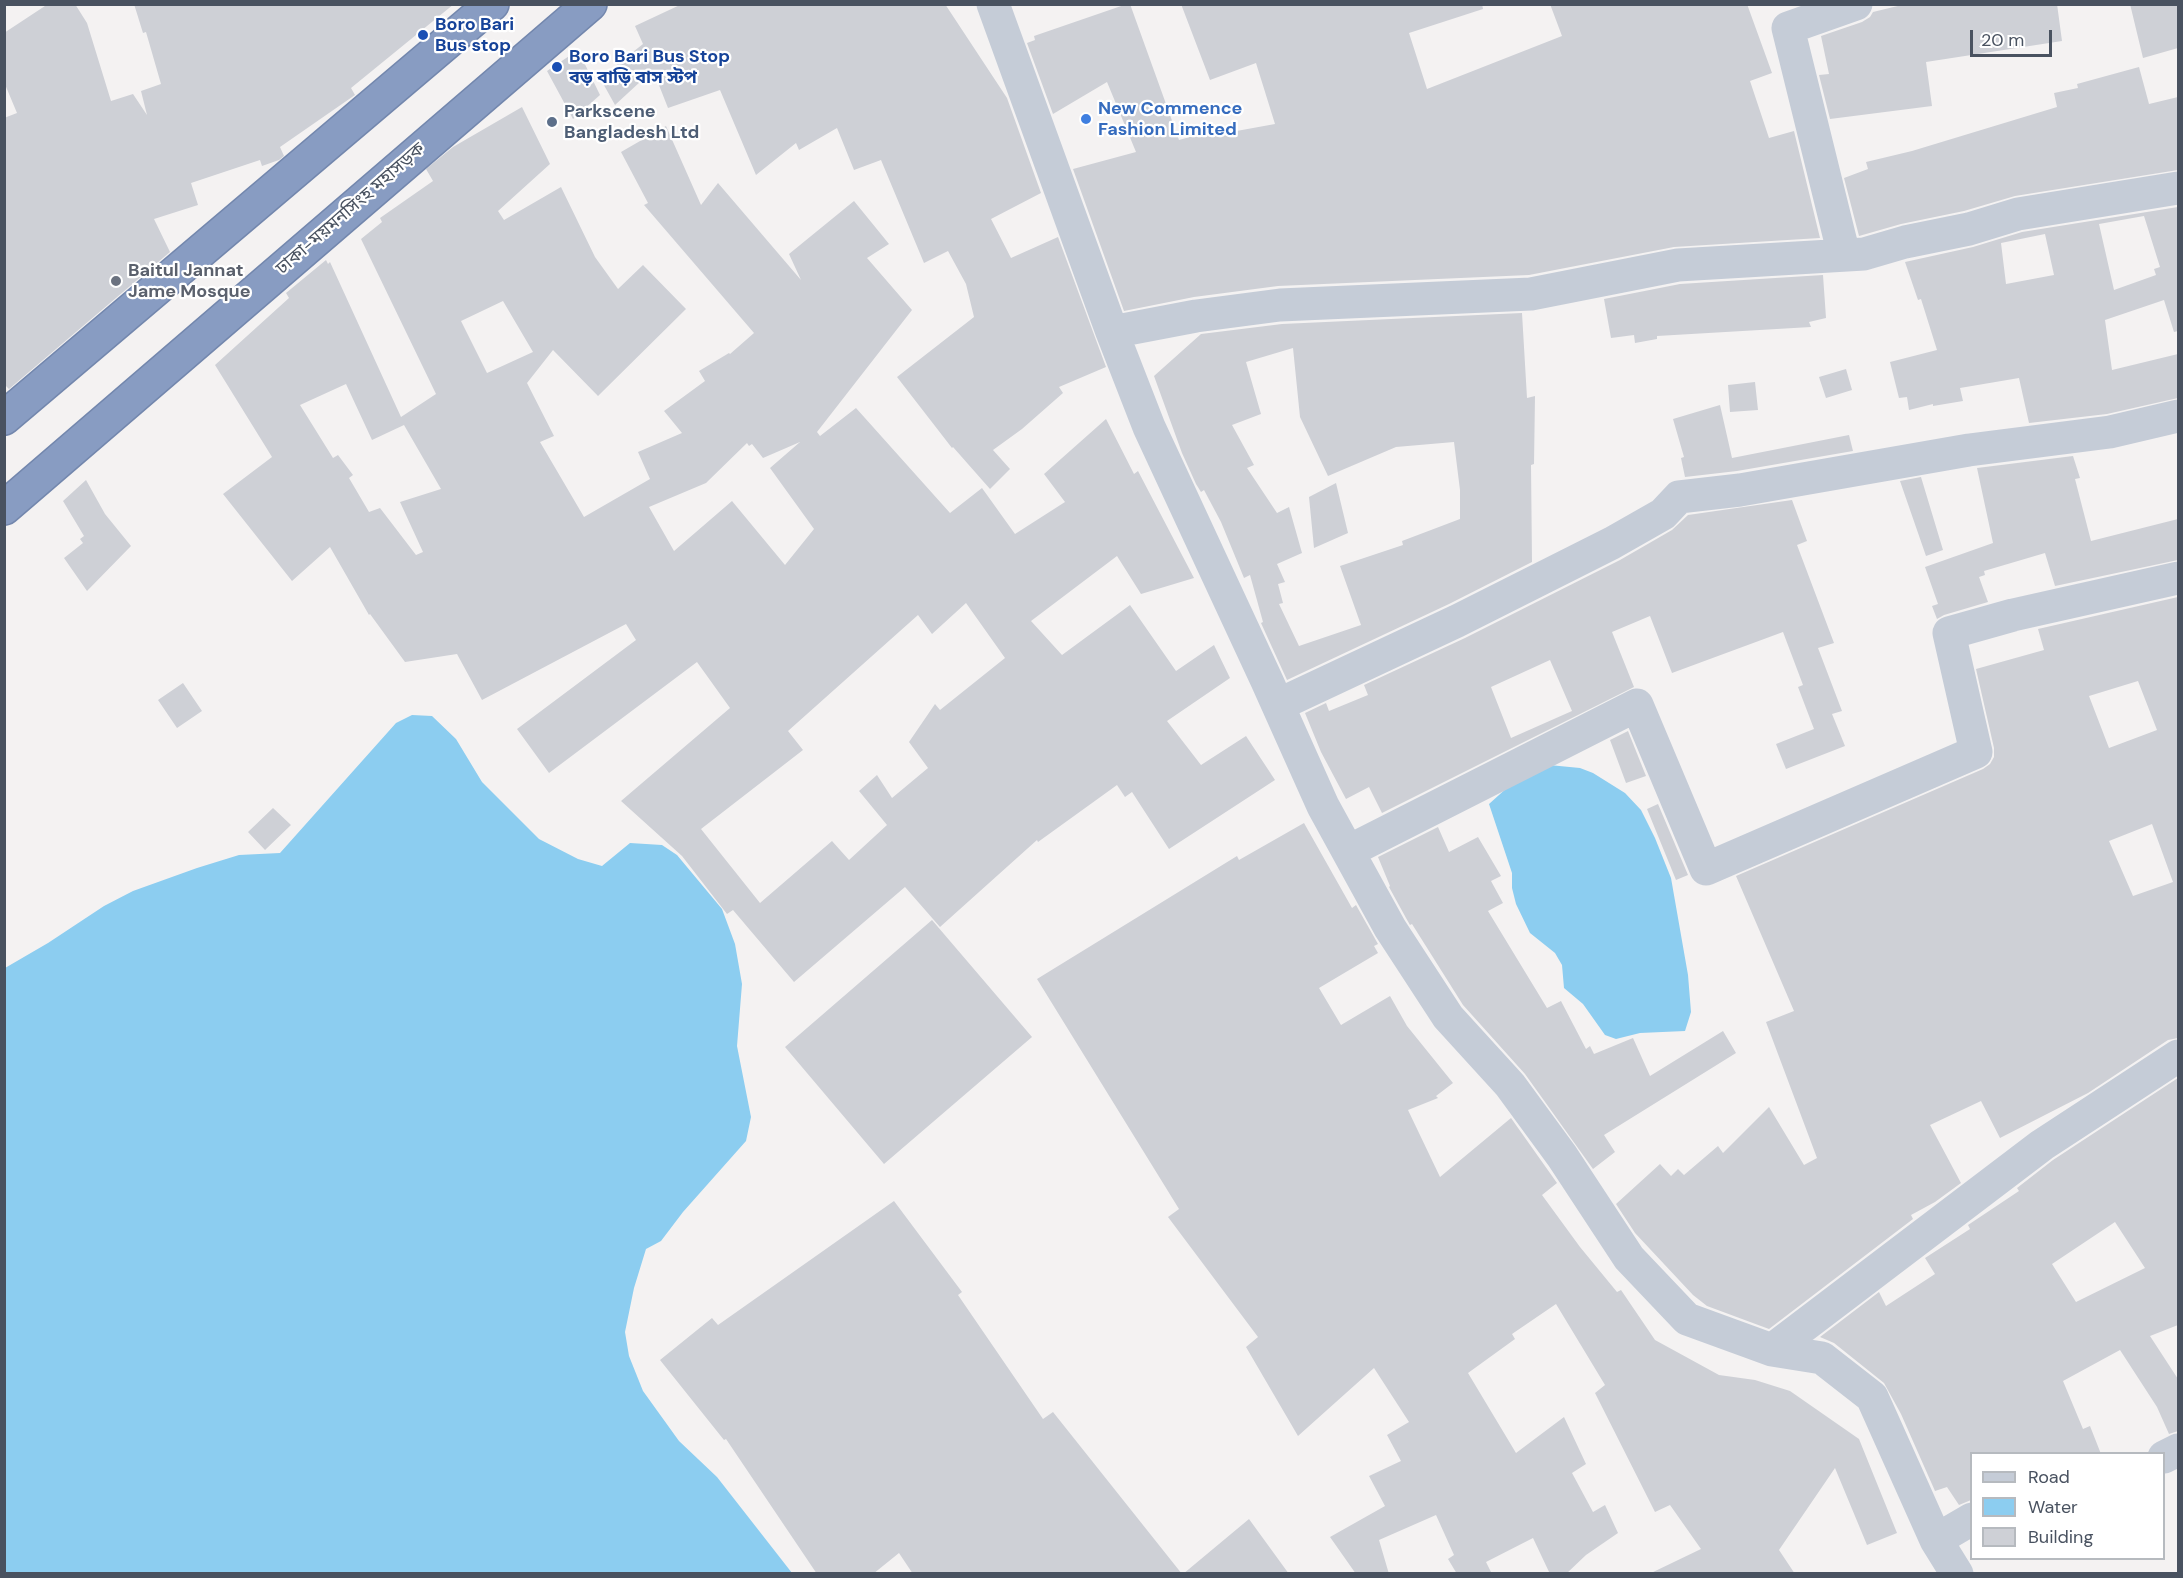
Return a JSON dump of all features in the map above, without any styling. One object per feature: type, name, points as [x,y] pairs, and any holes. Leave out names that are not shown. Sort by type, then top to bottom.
[{"type":"highway","points":[[9,405],[492,4]]},
{"type":"highway","name":"ঢাকা-ময়মনসিংহ মহাসড়ক","points":[[4,508],[590,4]]},
{"type":"street","points":[[993,4],[1112,332],[1149,427],[1323,806],[1390,928],[1448,1017],[1517,1094],[1562,1156],[1629,1258],[1687,1319],[1772,1350],[1822,1358],[1872,1397],[1936,1539],[1957,1574]]},
{"type":"street","points":[[1844,255],[1786,16],[1856,4]]},
{"type":"street","points":[[1112,332],[1196,316],[1280,305],[1531,294],[1678,265],[1864,254],[1905,242],[1969,229],[2018,214],[2178,189]]},
{"type":"street","points":[[1278,705],[1457,621],[1612,543],[1663,514],[1679,497],[1740,490],[1969,450],[2110,432],[2178,416]]},
{"type":"street","points":[[1349,851],[1637,705],[1706,869],[1976,752],[1949,633],[2013,615],[2178,578]]},
{"type":"street","points":[[1772,1350],[2042,1145],[2174,1070]]},
{"type":"street","points":[[1936,1539],[1970,1520]]},
{"type":"water","points":[[412,715],[432,716],[456,739],[482,782],[539,839],[578,859],[602,866],[630,843],[662,845],[677,855],[722,909],[735,944],[742,984],[737,1046],[751,1117],[746,1141],[683,1212],[661,1241],[646,1249],[634,1288],[625,1332],[629,1356],[643,1391],[679,1441],[717,1477],[792,1573],[5,1573],[5,968],[104,906],[133,891],[239,855],[280,853],[396,723]]},
{"type":"water","points":[[1549,765],[1580,768],[1593,773],[1625,793],[1641,810],[1671,878],[1688,975],[1691,1012],[1685,1031],[1640,1033],[1616,1039],[1605,1035],[1583,1004],[1564,988],[1562,965],[1555,953],[1530,933],[1516,904],[1512,888],[1512,873],[1489,804],[1509,786]]},
{"type":"building","points":[[48,4],[75,4],[87,23],[111,101],[133,94],[147,115],[141,91],[161,84],[146,32],[143,33],[134,4],[454,4],[351,88],[355,95],[280,147],[284,156],[279,160],[262,166],[260,160],[191,183],[198,205],[154,219],[170,252],[9,389],[4,384],[4,118],[17,113],[4,82],[4,33]]},
{"type":"building","points":[[682,4],[945,4],[1007,98],[1041,193],[991,219],[1011,258],[1058,237],[1106,367],[1059,387],[1063,393],[1022,429],[993,450],[1010,469],[990,489],[952,448],[897,377],[974,317],[966,284],[948,251],[924,263],[881,160],[854,170],[837,128],[799,150],[796,143],[756,175],[720,90],[668,108],[653,70],[615,105],[600,78],[643,44],[635,26]]},
{"type":"building","points":[[1130,4],[1179,140],[1229,126],[1231,132],[1275,124],[1256,63],[1210,80],[1181,4],[1482,4],[1483,9],[1409,33],[1427,89],[1562,36],[1550,4],[1747,4],[1772,73],[1750,81],[1769,138],[1794,131],[1820,238],[1674,247],[1529,275],[1278,286],[1194,297],[1124,311],[1073,169],[1136,152],[1107,82],[1053,114],[1027,43],[1035,40],[1034,36]]},
{"type":"building","points":[[1906,4],[2057,4],[2062,41],[1926,62],[1932,106],[1830,119],[1819,75],[1829,74],[1821,36],[1862,22],[1873,12]]},
{"type":"building","points":[[2130,4],[2178,4],[2178,48],[2143,58]]},
{"type":"building","points":[[578,50],[600,95],[573,119],[547,71]]},
{"type":"building","points":[[2139,67],[2149,104],[2178,97],[2178,170],[2015,196],[1964,211],[1901,224],[1859,236],[1844,178],[1868,169],[1866,162],[1912,151],[2057,107],[2054,93],[2078,88],[2077,84]]},
{"type":"building","points":[[522,107],[550,164],[498,211],[504,220],[561,187],[595,257],[618,289],[643,265],[686,309],[598,396],[553,350],[527,383],[554,436],[540,442],[584,517],[650,479],[638,452],[682,433],[664,411],[705,381],[699,371],[730,354],[754,333],[644,205],[648,203],[621,152],[666,126],[701,205],[718,183],[801,280],[789,254],[854,201],[889,244],[867,258],[912,310],[817,432],[820,436],[856,408],[950,513],[982,488],[1015,534],[1065,502],[1044,474],[1106,419],[1134,474],[1138,471],[1194,578],[1141,594],[1117,556],[1031,621],[1062,655],[1130,605],[1176,671],[1214,645],[1230,678],[1167,721],[1201,765],[1246,736],[1275,780],[1169,849],[1132,792],[1125,797],[1117,785],[1038,842],[1037,840],[940,927],[905,887],[794,982],[733,910],[727,914],[682,856],[621,801],[730,708],[697,662],[549,773],[517,729],[636,640],[626,624],[482,700],[457,654],[405,662],[369,615],[330,547],[292,581],[223,494],[272,457],[215,365],[289,298],[286,293],[326,260],[328,264],[330,262],[401,417],[436,394],[361,239],[382,222],[380,218],[433,181],[426,169],[453,147]],"holes":[[[503,301],[533,352],[487,373],[461,321]],[[346,384],[372,440],[404,425],[441,489],[400,502],[423,552],[416,555],[380,508],[369,512],[349,478],[353,475],[338,455],[333,458],[300,405]],[[800,442],[770,468],[814,529],[785,565],[732,501],[674,551],[649,507],[706,483],[747,443],[749,446],[752,444],[763,458]],[[966,603],[1005,658],[940,710],[935,704],[909,742],[928,768],[892,798],[877,775],[859,791],[887,825],[849,860],[832,841],[760,903],[701,829],[803,750],[788,731],[918,615],[932,634]]]},
{"type":"building","points":[[2178,207],[2178,331],[2174,332],[2164,300],[2105,320],[2112,370],[2178,354],[2178,398],[2107,414],[2029,423],[2019,378],[1960,388],[1963,401],[1933,406],[1933,404],[1909,410],[1907,397],[1899,398],[1890,362],[1937,350],[1921,299],[1918,300],[1905,262],[1973,247],[2022,232]],"holes":[[[2144,216],[2160,267],[2154,269],[2156,275],[2114,290],[2099,224]],[[2045,234],[2054,275],[2006,284],[2001,243]]]},
{"type":"building","points":[[1823,275],[1826,318],[1809,322],[1811,327],[1657,336],[1657,339],[1635,343],[1634,335],[1611,338],[1604,299],[1680,284]]},
{"type":"building","points":[[1522,313],[1527,398],[1535,396],[1534,464],[1531,465],[1532,562],[1449,604],[1287,680],[1261,623],[1263,622],[1250,575],[1244,578],[1221,522],[1204,490],[1201,492],[1196,484],[1182,453],[1154,376],[1201,334],[1282,324]],"holes":[[[1293,348],[1300,417],[1328,476],[1396,447],[1454,442],[1460,490],[1460,519],[1402,541],[1403,545],[1340,566],[1361,625],[1299,646],[1279,604],[1283,603],[1278,584],[1285,582],[1277,564],[1302,553],[1289,507],[1277,513],[1247,468],[1254,465],[1232,425],[1261,414],[1246,362]]]},
{"type":"building","points":[[1846,369],[1852,390],[1826,398],[1819,377]]},
{"type":"building","points":[[1755,382],[1758,410],[1730,412],[1728,385]]},
{"type":"building","points":[[1720,405],[1732,458],[1849,435],[1853,451],[1737,471],[1685,477],[1681,458],[1684,457],[1673,419]]},
{"type":"building","points":[[2073,456],[2080,478],[2075,479],[2091,541],[2178,519],[2178,560],[2055,586],[2045,553],[1984,571],[1985,575],[1979,577],[1988,602],[1937,619],[1932,606],[1938,604],[1925,567],[1993,543],[1977,468]]},
{"type":"building","points":[[1921,477],[1943,550],[1926,556],[1900,481]]},
{"type":"building","points":[[86,480],[105,514],[131,546],[87,591],[64,558],[83,543],[80,539],[84,536],[63,501]]},
{"type":"building","points":[[1336,483],[1348,533],[1314,548],[1309,497]]},
{"type":"building","points":[[1792,500],[1807,541],[1797,545],[1834,643],[1818,648],[1842,711],[1832,714],[1845,746],[1786,769],[1776,744],[1814,729],[1798,687],[1803,685],[1783,632],[1672,673],[1650,616],[1612,632],[1634,687],[1382,813],[1369,787],[1346,799],[1321,752],[1305,713],[1326,703],[1329,711],[1368,695],[1364,685],[1465,638],[1620,560],[1672,530],[1688,515]],"holes":[[[1550,660],[1572,711],[1511,738],[1491,687]]]},
{"type":"building","points":[[2178,597],[2178,1038],[2168,1040],[2088,1093],[2000,1138],[1981,1101],[1930,1125],[1961,1183],[1935,1202],[1911,1215],[1913,1219],[1769,1329],[1707,1306],[1693,1295],[1635,1233],[1616,1204],[1660,1164],[1671,1176],[1678,1169],[1684,1175],[1718,1146],[1723,1153],[1769,1107],[1804,1165],[1817,1158],[1766,1022],[1794,1011],[1736,876],[1990,764],[1994,757],[1994,748],[1976,669],[2044,650],[2038,629]],"holes":[[[2138,681],[2157,730],[2109,748],[2089,696]],[[2152,824],[2173,882],[2133,896],[2109,841]]]},
{"type":"building","points":[[183,683],[202,711],[177,728],[158,700]]},
{"type":"building","points":[[1628,731],[1646,776],[1626,783],[1610,740]]},
{"type":"building","points":[[1658,804],[1688,875],[1676,880],[1647,809]]},
{"type":"building","points":[[273,808],[291,825],[265,850],[248,832]]},
{"type":"building","points":[[1304,823],[1352,908],[1356,905],[1378,944],[1374,946],[1378,953],[1319,988],[1341,1025],[1390,996],[1407,1026],[1453,1083],[1436,1096],[1438,1098],[1408,1110],[1440,1177],[1511,1118],[1557,1183],[1542,1195],[1617,1292],[1621,1290],[1655,1340],[1719,1375],[1755,1380],[1790,1391],[1859,1439],[1897,1533],[1867,1545],[1835,1468],[1779,1550],[1795,1574],[1649,1574],[1701,1549],[1670,1505],[1655,1512],[1595,1393],[1605,1385],[1556,1304],[1512,1334],[1515,1339],[1468,1373],[1516,1453],[1564,1417],[1586,1464],[1572,1473],[1593,1512],[1605,1505],[1618,1533],[1586,1555],[1566,1574],[1550,1574],[1533,1538],[1486,1562],[1492,1574],[1457,1574],[1448,1559],[1454,1555],[1436,1515],[1379,1540],[1389,1574],[1356,1574],[1330,1537],[1385,1506],[1369,1476],[1401,1461],[1387,1435],[1409,1422],[1374,1368],[1298,1436],[1246,1347],[1258,1337],[1168,1217],[1179,1209],[1037,979],[1237,856],[1239,860]]},
{"type":"building","points":[[1438,827],[1449,852],[1478,837],[1501,876],[1491,881],[1503,903],[1488,911],[1547,1008],[1561,1001],[1586,1049],[1590,1046],[1594,1054],[1633,1038],[1650,1076],[1723,1031],[1736,1053],[1604,1135],[1615,1152],[1593,1169],[1525,1074],[1463,1005],[1412,924],[1410,925],[1389,887],[1378,857]]},
{"type":"building","points":[[932,920],[1032,1037],[884,1164],[785,1047]]},
{"type":"building","points":[[2178,1078],[2178,1325],[2150,1336],[2178,1379],[2178,1431],[2169,1434],[2157,1407],[2120,1350],[2063,1381],[2083,1429],[2090,1426],[2100,1452],[1970,1452],[1970,1500],[1959,1505],[1947,1487],[1935,1491],[1901,1414],[1884,1383],[1834,1343],[1820,1337],[1879,1292],[1886,1306],[1935,1274],[1925,1258],[1970,1229],[1968,1225],[2019,1191],[2017,1188],[2053,1160]],"holes":[[[2115,1222],[2145,1268],[2076,1302],[2052,1264]]]},
{"type":"building","points":[[894,1201],[962,1292],[958,1295],[1043,1419],[1053,1412],[1182,1574],[913,1574],[899,1553],[873,1574],[817,1574],[726,1439],[724,1440],[660,1360],[712,1318],[718,1325]]},
{"type":"building","points":[[1249,1519],[1289,1574],[1183,1574]]},
{"type":"place","name":"Boro Bari Bus stop","points":[[423,35]]},
{"type":"place","name":"Boro Bari Bus Stop বড় বাড়ি বাস স্টপ","points":[[557,67]]},
{"type":"place","name":"New Commence Fashion Limited","points":[[1086,119]]},
{"type":"place","name":"Parkscene Bangladesh Ltd","points":[[552,122]]},
{"type":"place","name":"Baitul Jannat Jame Mosque","points":[[116,281]]}]
